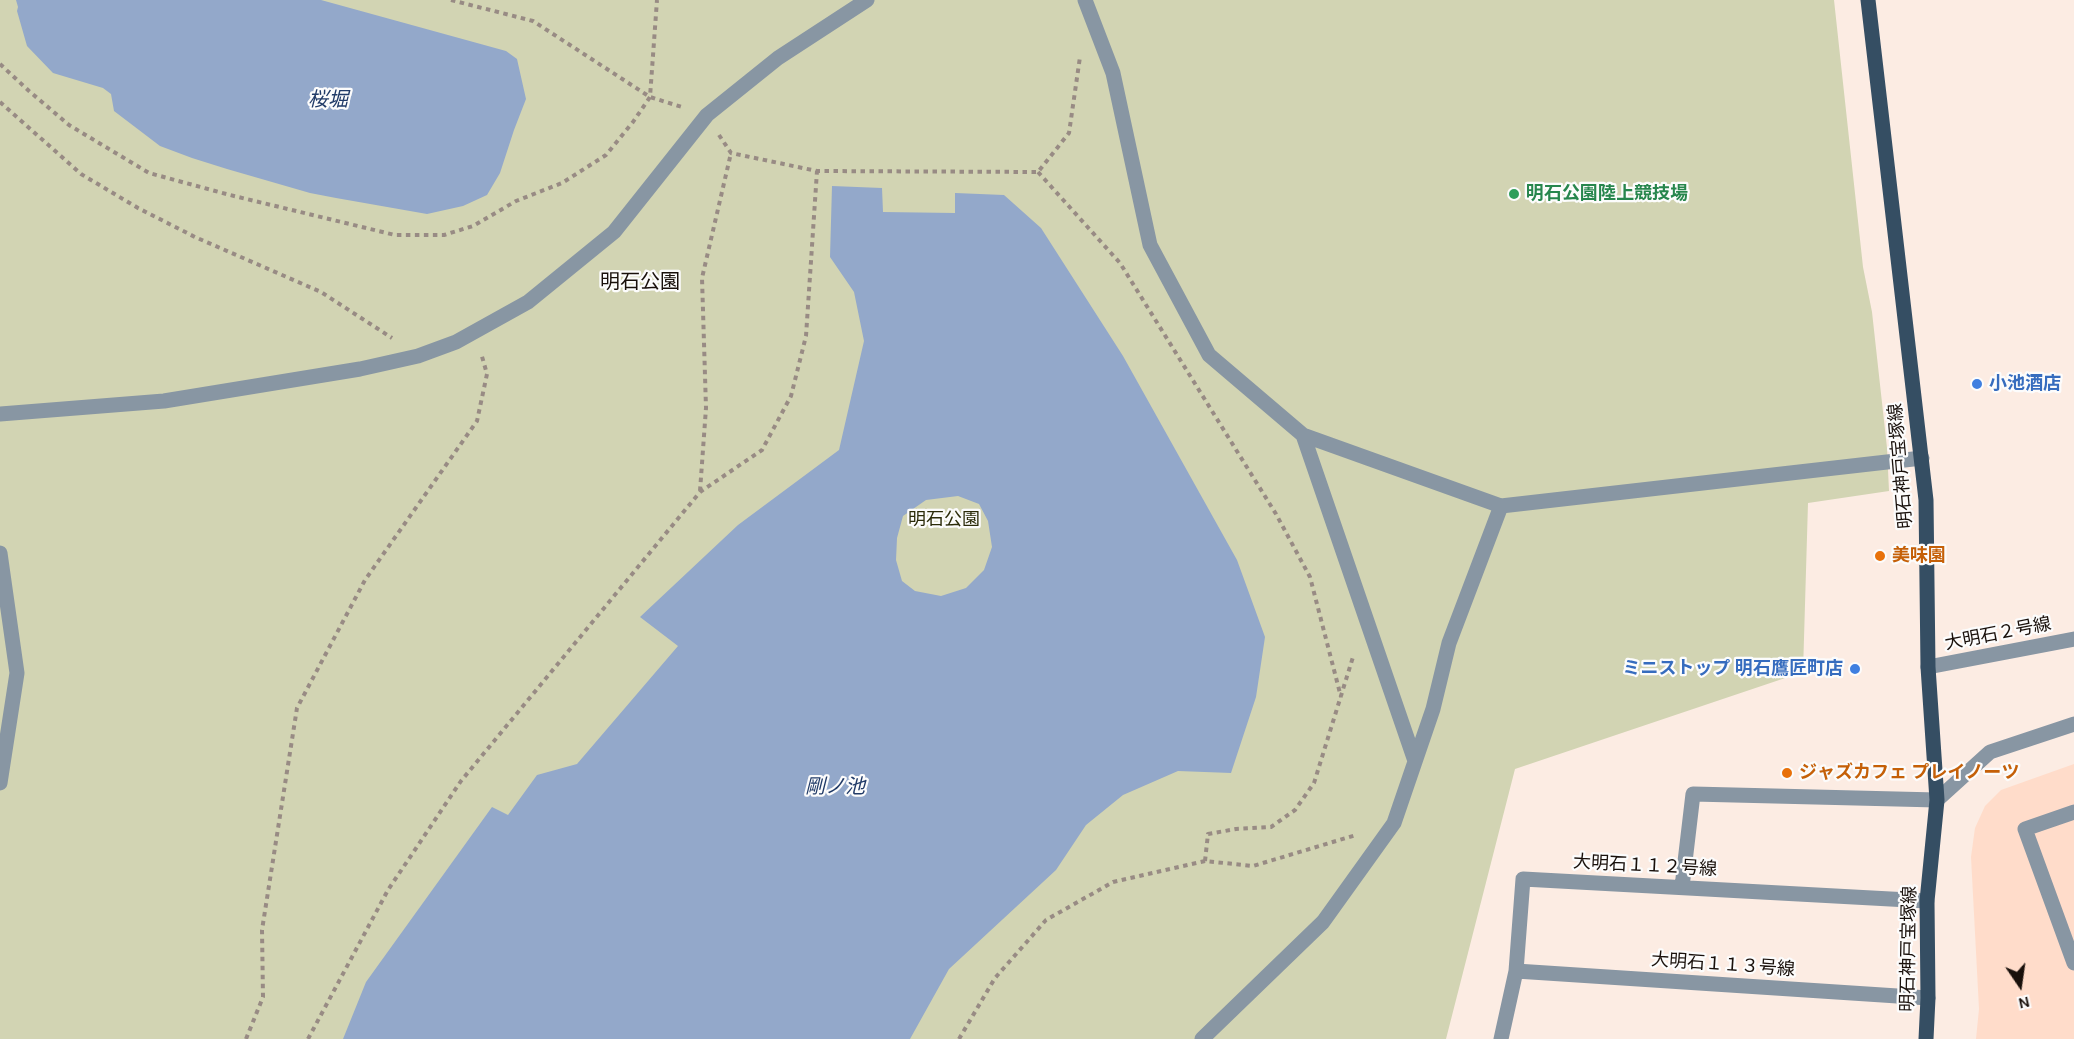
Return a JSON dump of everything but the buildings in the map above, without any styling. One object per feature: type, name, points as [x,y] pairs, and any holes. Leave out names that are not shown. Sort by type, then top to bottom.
[{"type":"main road","name":"明石神戸宝塚線","points":[[1868,0],[1926,500],[1928,667],[1937,800],[1927,901],[1926,1039]]},
{"type":"street","points":[[0,414],[164,401],[360,369],[418,356],[456,342],[528,302],[614,232],[707,115],[778,58],[867,0]]},
{"type":"street","points":[[1085,0],[1113,73],[1150,245],[1209,355],[1303,435],[1501,506],[1922,458]]},
{"type":"street","points":[[1303,435],[1415,761]]},
{"type":"street","points":[[1202,1039],[1323,922],[1394,823],[1433,709],[1449,642],[1501,506]]},
{"type":"street","points":[[0,553],[17,673],[0,783]]},
{"type":"street","name":"大明石２号線","points":[[1928,667],[2074,639]]},
{"type":"street","points":[[1682,887],[1693,794],[1937,800],[1990,752],[2074,724]]},
{"type":"street","points":[[2074,812],[2025,829],[2074,963]]},
{"type":"street","name":"大明石１１２号線","points":[[1501,1039],[1516,971],[1523,879],[1927,901]]},
{"type":"street","name":"大明石１１３号線","points":[[1516,971],[1928,998]]},
{"type":"path","points":[[451,0],[533,21],[650,97],[707,115],[731,153],[702,278],[706,408],[700,492]]},
{"type":"path","points":[[0,63],[28,91],[69,125],[149,173],[395,235],[444,235],[473,226],[516,201],[562,183],[606,155],[650,97],[657,0]]},
{"type":"path","points":[[1038,172],[1070,134],[1081,52]]},
{"type":"path","points":[[0,102],[81,174],[138,208],[195,237],[321,292],[418,356]]},
{"type":"path","points":[[731,153],[818,171],[1038,172],[1120,262],[1276,514],[1310,578],[1341,696]]},
{"type":"path","points":[[308,1039],[388,890],[461,781],[700,492],[762,450],[791,396],[806,336],[818,171]]},
{"type":"path","points":[[246,1039],[263,997],[262,930],[297,708],[365,580],[477,421],[487,374],[474,332]]},
{"type":"path","points":[[1205,861],[1208,834],[1236,829],[1271,827],[1295,810],[1314,783],[1366,618]]},
{"type":"path","points":[[959,1039],[996,978],[1046,920],[1113,882],[1205,861],[1253,866],[1394,823]]},
{"type":"shaded area","points":[[2074,764],[2074,1039],[1976,1039],[1979,1009],[1971,857],[1975,828],[1985,806],[2001,790]]},
{"type":"green space","name":"明石公園","points":[[0,0],[1834,0],[1863,267],[1872,312],[1887,448],[1889,491],[1808,503],[1803,672],[1515,769],[1446,1039],[0,1039]]},
{"type":"water","name":"桜堀","points":[[16,0],[321,0],[506,51],[517,59],[526,99],[500,173],[487,195],[463,206],[427,214],[310,193],[227,169],[160,146],[114,111],[111,94],[103,88],[53,73],[27,46]]},
{"type":"water","name":"剛ノ池","points":[[832,186],[882,188],[883,212],[955,213],[955,193],[1004,195],[1041,228],[1123,356],[1237,560],[1265,637],[1256,697],[1231,773],[1178,771],[1123,795],[1086,825],[1056,870],[949,969],[910,1039],[343,1039],[366,982],[492,807],[508,815],[537,775],[577,764],[678,646],[640,617],[738,525],[839,450],[864,341],[854,292],[830,257]],"holes":[[[958,496],[979,504],[988,521],[992,547],[984,570],[966,588],[941,596],[915,591],[902,581],[896,560],[897,538],[903,516],[926,500]]]},
{"type":"place","name":"明石公園陸上競技場","points":[[1514,194]]},
{"type":"place","name":"小池酒店","points":[[1977,384]]},
{"type":"place","name":"美味園","points":[[1880,556]]},
{"type":"place","name":"ミニストップ 明石鷹匠町店","points":[[1855,669]]},
{"type":"place","name":"ジャズカフェ プレイノーツ","points":[[1787,773]]},
{"type":"district","name":"明石公園","points":[[640,282]]}]
